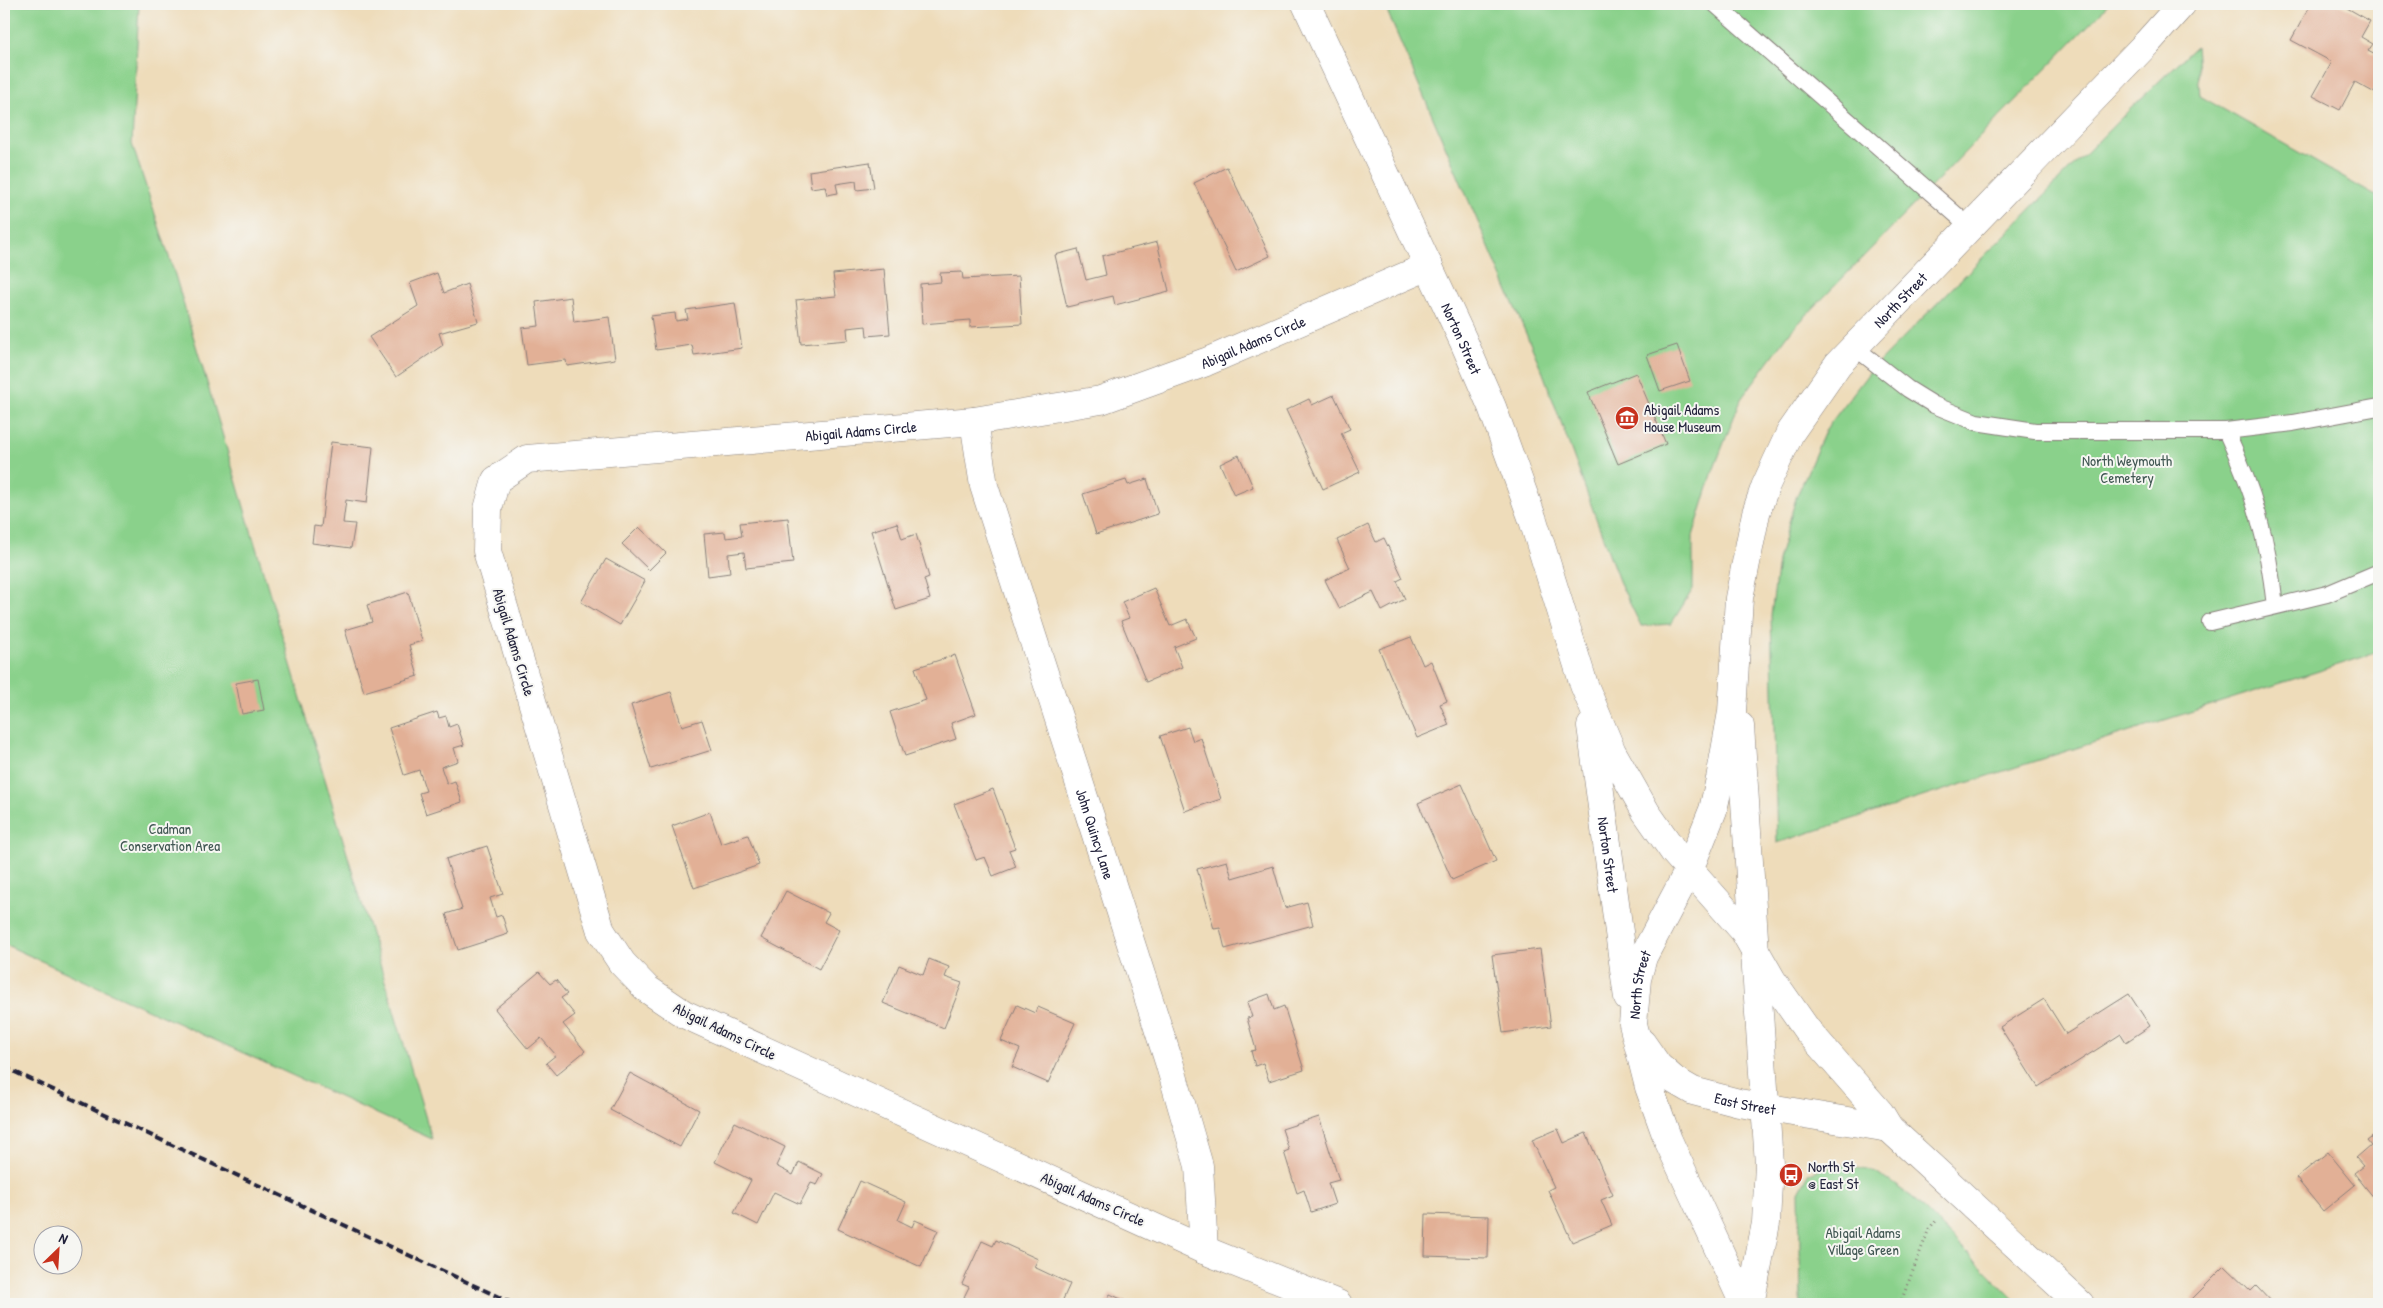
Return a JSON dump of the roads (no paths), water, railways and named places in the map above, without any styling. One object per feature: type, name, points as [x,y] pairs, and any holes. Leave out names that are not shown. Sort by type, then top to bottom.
[{"type":"street","name":"Norton Street","points":[[1306,4],[1488,399],[1516,469],[1584,685],[1598,722],[1627,780],[1659,831],[1689,870],[1732,916],[1755,947]]},
{"type":"street","name":"North Street","points":[[1744,1304],[1668,1140],[1649,1087],[1633,1024],[1638,979],[1644,957],[1689,870],[1713,810],[1732,712],[1739,598],[1743,570],[1756,514],[1765,487],[1783,447],[1802,414],[1853,346],[2147,43],[2182,4]]},
{"type":"street","name":"Abigail Adams Circle","points":[[1338,1304],[1204,1250],[684,1014],[647,989],[622,963],[601,931],[487,551],[488,510],[496,480],[527,459],[974,421],[1101,400],[1206,362],[1428,266]]},
{"type":"street","name":"John Quincy Lane","points":[[974,421],[984,486],[1166,1052],[1199,1166],[1204,1250]]},
{"type":"street","name":"North Street","points":[[1736,660],[1769,1164],[1766,1223],[1750,1304]]},
{"type":"street","name":"Norton Street","points":[[1584,685],[1633,1024]]},
{"type":"street","points":[[1755,947],[1788,1005],[1824,1051],[1880,1113],[1889,1128],[2080,1304]]},
{"type":"street","name":"East Street","points":[[1633,1024],[1645,1048],[1658,1066],[1674,1080],[1693,1091],[1715,1099],[1889,1128]]},
{"type":"lane","points":[[1716,4],[1969,226]]},
{"type":"lane","points":[[1853,346],[1908,389],[1934,405],[1976,422],[2035,431],[2226,432],[2293,423],[2379,407]]},
{"type":"lane","points":[[2226,432],[2254,495],[2270,564],[2275,606]]},
{"type":"lane","points":[[2210,622],[2327,594],[2379,572]]},
{"type":"railway","points":[[4,1067],[514,1304]]},
{"type":"place","name":"Abigail Adams House Museum","points":[[1627,418]]},
{"type":"place","name":"North St @ East St","points":[[1791,1175]]},
{"type":"park label","name":"North Weymouth Cemetery","points":[[2127,468]]},
{"type":"park label","name":"Cadman Conservation Area","points":[[170,836]]},
{"type":"park label","name":"Abigail Adams Village Green","points":[[1863,1240]]}]
